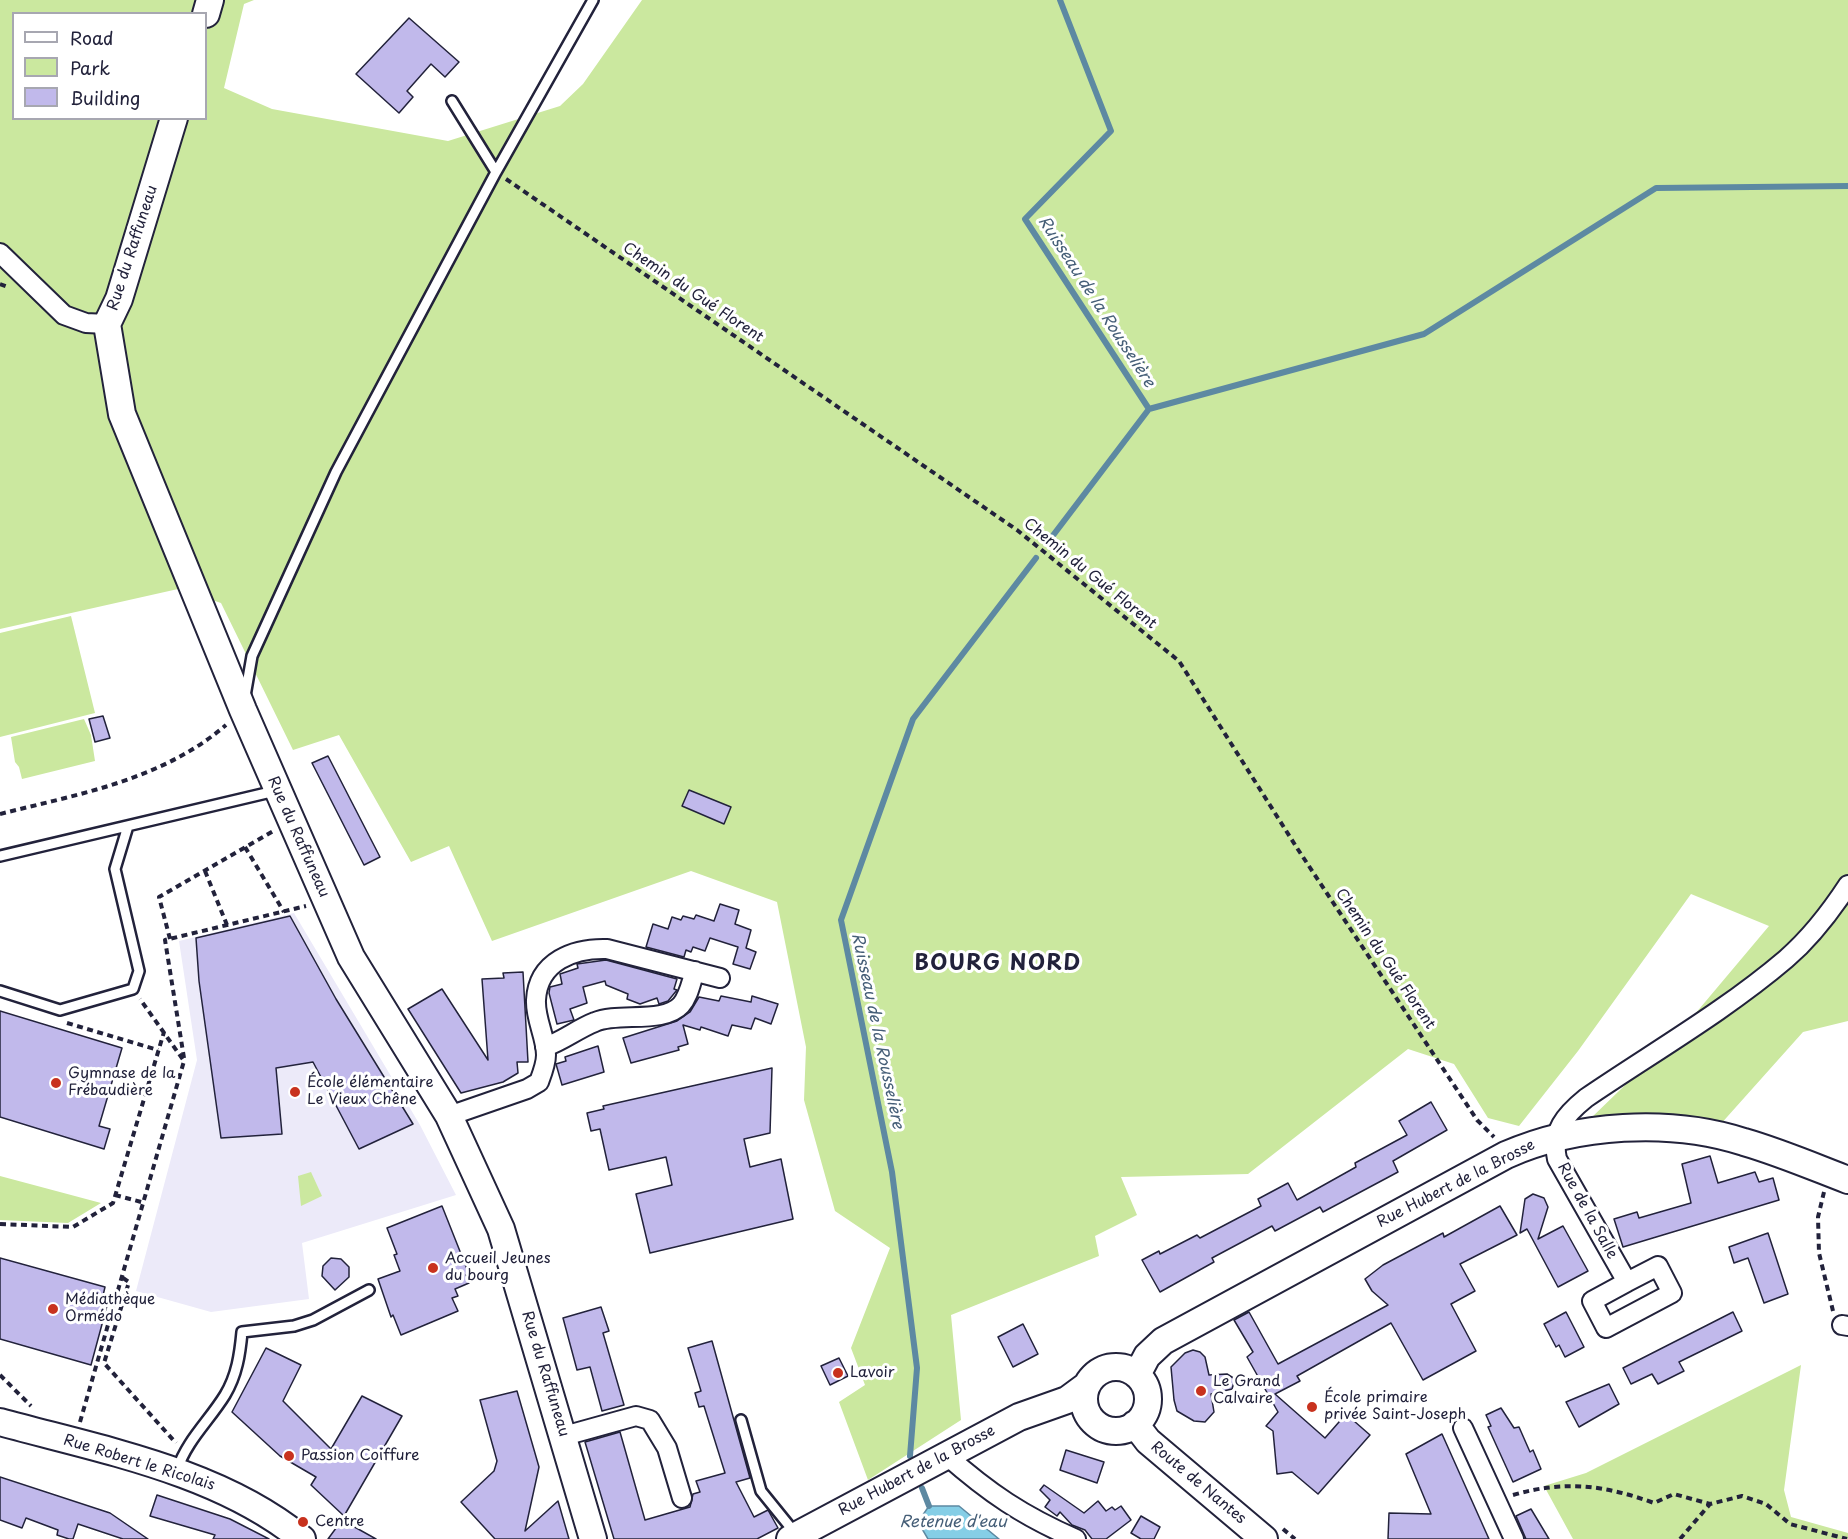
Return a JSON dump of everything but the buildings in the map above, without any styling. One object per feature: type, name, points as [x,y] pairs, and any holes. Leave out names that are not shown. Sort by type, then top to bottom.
[{"type":"street","name":"Rue du Raffuneau","points":[[173,120],[119,299],[107,324],[122,414],[243,710],[351,957],[448,1116],[501,1230],[593,1539]]},
{"type":"street","points":[[0,253],[64,315],[86,323],[107,324]]},
{"type":"street","points":[[1556,1138],[1559,1126],[1566,1115],[1586,1098],[1747,989],[1787,958],[1835,904],[1848,885]]},
{"type":"street","points":[[448,1116],[527,1089],[539,1082],[546,1056],[536,999],[540,983],[558,958],[590,948],[607,949],[720,978]]},
{"type":"street","points":[[545,1047],[563,1041],[596,1021],[662,1014],[679,1008],[686,999],[696,971]]},
{"type":"street","name":"Rue Hubert de la Brosse","points":[[1137,1375],[1147,1356],[1162,1341],[1506,1155],[1535,1142],[1618,1129],[1709,1133],[1743,1141],[1848,1180]]},
{"type":"street","name":"Rue de la Salle","points":[[1556,1138],[1557,1159],[1627,1282]]},
{"type":"street","points":[[1115,1366],[1127,1368],[1137,1375],[1148,1394],[1147,1406],[1135,1424],[1126,1429],[1105,1429],[1089,1416],[1084,1396],[1086,1386],[1093,1376],[1115,1366]]},
{"type":"street","name":"Rue Hubert de la Brosse","points":[[793,1537],[1019,1417],[1067,1401],[1086,1386]]},
{"type":"street","name":"Rue Hubert de la Brosse","points":[[1046,1409],[1089,1416]]},
{"type":"street","points":[[564,1436],[636,1416],[650,1420],[667,1448],[682,1497]]},
{"type":"street","name":"Rue Robert le Ricolais","points":[[0,1422],[74,1443],[179,1463],[266,1513],[302,1539]]},
{"type":"street","name":"Route de Nantes","points":[[1135,1424],[1148,1441],[1264,1539]]},
{"type":"street","points":[[1463,1428],[1514,1539]]},
{"type":"street","points":[[938,1460],[1008,1506],[1076,1539]]},
{"type":"lane","points":[[243,710],[252,656],[324,496],[496,172],[593,0]]},
{"type":"lane","points":[[452,101],[496,172]]},
{"type":"lane","points":[[0,856],[278,790]]},
{"type":"lane","points":[[0,991],[60,1010],[133,989],[139,971],[115,869],[128,826]]},
{"type":"lane","points":[[179,1463],[225,1394],[240,1360],[242,1332],[294,1326],[313,1320],[369,1290]]},
{"type":"lane","points":[[741,1420],[761,1491],[793,1537]]},
{"type":"path","name":"Chemin du Gué Florent","points":[[496,172],[1017,530],[1179,661],[1297,848],[1477,1120],[1498,1141],[1506,1155]]},
{"type":"path","points":[[0,814],[91,791],[175,762],[216,733],[243,710]]},
{"type":"path","points":[[170,939],[159,897],[276,829]]},
{"type":"path","points":[[245,847],[284,912]]},
{"type":"path","points":[[205,871],[227,925]]},
{"type":"path","points":[[74,1443],[145,1203],[184,1061],[165,940],[310,906]]},
{"type":"path","points":[[133,989],[184,1061]]},
{"type":"path","points":[[57,1020],[158,1050]]},
{"type":"path","points":[[0,1224],[73,1227],[113,1203],[164,1032]]},
{"type":"path","points":[[1821,1183],[1825,1188],[1818,1217],[1819,1253],[1831,1306],[1845,1325]]},
{"type":"path","points":[[115,1195],[145,1203]]},
{"type":"path","points":[[123,1278],[129,1282],[104,1363],[169,1432],[179,1463]]},
{"type":"path","points":[[1497,1499],[1540,1487],[1571,1486],[1612,1489],[1654,1503],[1674,1494],[1710,1504],[1742,1496],[1766,1504],[1790,1524],[1847,1539]]},
{"type":"path","points":[[1680,1539],[1710,1504]]},
{"type":"shaded area","name":"École élémentaire Le Vieux Chêne","points":[[294,913],[420,1125],[456,1195],[302,1243],[309,1299],[211,1312],[136,1291],[197,1060],[179,941]]},
{"type":"green space","points":[[0,0],[254,0],[244,4],[224,88],[272,109],[448,141],[560,106],[583,84],[642,0],[1848,0],[1848,1021],[1803,1032],[1719,1126],[1590,1119],[1679,1033],[1769,926],[1691,894],[1578,1051],[1519,1126],[1488,1118],[1454,1064],[1408,1049],[1248,1174],[1121,1177],[1137,1215],[1095,1236],[1099,1256],[951,1315],[961,1420],[868,1480],[839,1402],[865,1385],[851,1348],[890,1248],[835,1211],[804,1100],[806,1047],[777,902],[691,871],[492,941],[449,846],[411,862],[339,735],[293,750],[221,603],[178,589],[0,629]]},
{"type":"green space","points":[[71,616],[95,713],[0,737],[0,633]]},
{"type":"green space","points":[[84,719],[91,735],[95,761],[22,779],[15,762],[11,737]]},
{"type":"green space","points":[[311,1172],[322,1196],[301,1206],[298,1176]]},
{"type":"green space","points":[[0,1176],[101,1203],[68,1223],[0,1220]]},
{"type":"green space","points":[[1801,1365],[1784,1490],[1791,1517],[1848,1533],[1848,1539],[1573,1539],[1544,1486],[1586,1473]]},
{"type":"water","name":"Retenue d'eau","points":[[929,1506],[959,1506],[999,1539],[928,1539],[918,1522]]},
{"type":"waterway","name":"Ruisseau de la Rousselière","points":[[1060,0],[1111,131],[1025,219],[1149,409]]},
{"type":"waterway","points":[[1048,542],[1149,409],[1424,334],[1656,188],[1848,186]]},
{"type":"waterway","name":"Ruisseau de la Rousselière","points":[[910,1456],[917,1368],[892,1172],[841,920],[913,719],[1036,558]]},
{"type":"waterway","points":[[922,1488],[929,1506]]},
{"type":"place","name":"Gymnase de la Frébaudière","points":[[56,1083]]},
{"type":"place","name":"École élémentaire Le Vieux Chêne","points":[[295,1092]]},
{"type":"place","name":"Accueil Jeunes du bourg","points":[[433,1268]]},
{"type":"place","name":"Médiathèque Ormédo","points":[[53,1309]]},
{"type":"place","name":"Lavoir","points":[[838,1373]]},
{"type":"place","name":"Le Grand Calvaire","points":[[1201,1391]]},
{"type":"place","name":"École primaire privée Saint-Joseph","points":[[1312,1407]]},
{"type":"place","name":"Passion Coiffure","points":[[289,1456]]},
{"type":"place","name":"Centre","points":[[303,1522]]},
{"type":"district","name":"BOURG NORD","points":[[998,964]]}]
